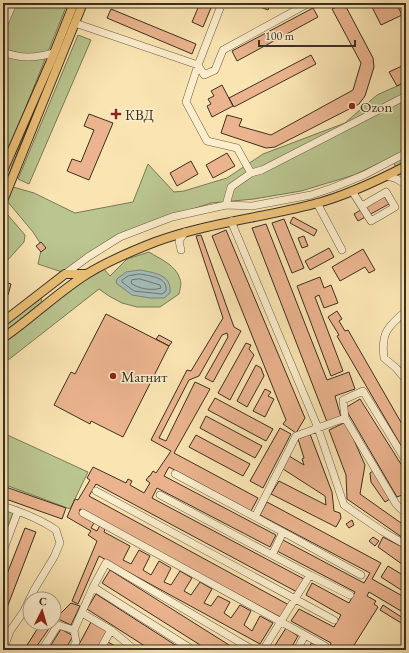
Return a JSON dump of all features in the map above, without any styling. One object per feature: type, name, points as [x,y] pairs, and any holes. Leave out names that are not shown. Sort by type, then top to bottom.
[{"type":"main road","points":[[3,201],[83,3]]},
{"type":"main road","points":[[3,171],[54,53],[71,4]]},
{"type":"main road","points":[[67,19],[75,23]]},
{"type":"main road","points":[[3,338],[87,274],[126,254],[185,232],[317,203],[352,191],[406,166]]},
{"type":"main road","points":[[3,322],[65,274],[87,274]]},
{"type":"street","points":[[3,27],[13,3]]},
{"type":"street","points":[[34,3],[46,3]]},
{"type":"street","points":[[222,3],[198,65],[186,102],[207,140],[238,148],[251,173]]},
{"type":"street","points":[[75,23],[198,65],[204,75],[215,70],[223,50],[309,3]]},
{"type":"street","points":[[3,52],[16,56],[34,58],[54,53]]},
{"type":"street","points":[[226,205],[231,187],[251,173],[262,170],[406,96]]},
{"type":"street","points":[[65,274],[88,257],[120,237],[172,217],[226,205],[252,206],[311,195],[364,175],[406,153]]},
{"type":"street","points":[[387,176],[397,179],[406,185]]},
{"type":"street","points":[[352,191],[371,221],[395,208],[386,192],[362,206]]},
{"type":"street","points":[[317,203],[342,250]]},
{"type":"street","points":[[231,221],[318,428],[344,505],[382,531],[406,545]]},
{"type":"street","points":[[181,250],[179,241],[185,232]]},
{"type":"street","points":[[406,312],[391,324],[384,335],[382,345],[384,358],[396,368],[406,380]]},
{"type":"street","points":[[406,461],[363,391],[343,400],[345,418],[396,504],[406,514]]},
{"type":"street","points":[[255,517],[296,436],[345,418]]},
{"type":"street","points":[[175,474],[361,574]]},
{"type":"street","points":[[96,491],[334,620]]},
{"type":"street","points":[[160,495],[350,595]]},
{"type":"street","points":[[3,506],[47,524],[56,530],[60,543],[54,557],[34,590],[24,611],[10,631],[3,650]]},
{"type":"street","points":[[3,551],[18,511]]},
{"type":"street","points":[[83,513],[324,646]]},
{"type":"street","points":[[272,554],[283,532]]},
{"type":"street","points":[[72,650],[76,642],[74,630],[93,587],[106,563],[253,650]]},
{"type":"street","points":[[263,650],[310,575]]},
{"type":"street","points":[[93,587],[193,650]]},
{"type":"street","points":[[82,613],[111,630],[135,650]]},
{"type":"street","points":[[42,650],[58,625],[74,630]]},
{"type":"street","points":[[100,650],[111,630]]},
{"type":"street","points":[[297,650],[306,635]]},
{"type":"green space","points":[[5,3],[66,7],[3,164],[3,8]]},
{"type":"green space","points":[[66,29],[70,31],[3,197],[3,189]]},
{"type":"green space","points":[[78,35],[91,40],[29,184],[18,179]]},
{"type":"green space","points":[[406,82],[406,182],[390,158],[354,175],[301,191],[254,199],[211,203],[153,222],[114,237],[62,272],[38,264],[42,246],[33,232],[7,201],[13,187],[34,193],[75,213],[133,202],[148,164],[174,192],[184,191],[227,178],[263,154],[345,123],[377,95]]},
{"type":"green space","points":[[7,214],[25,235],[24,242],[6,262],[3,263],[3,223]]},
{"type":"green space","points":[[149,252],[171,266],[178,274],[181,281],[179,294],[160,307],[137,307],[122,303],[99,289],[3,364],[3,342],[60,297],[104,269],[110,276],[127,259]]},
{"type":"green space","points":[[41,298],[42,302],[3,333],[3,326]]},
{"type":"green space","points":[[3,433],[88,472],[70,509],[3,484]]},
{"type":"green space","points":[[3,511],[13,513],[3,540]]},
{"type":"water","points":[[140,270],[165,278],[170,287],[170,293],[164,298],[150,298],[132,295],[116,283],[117,279],[126,272]]},
{"type":"building","points":[[200,3],[213,3],[203,27],[192,22]]},
{"type":"building","points":[[256,3],[271,3],[268,10],[255,5]]},
{"type":"building","points":[[344,3],[373,58],[374,67],[365,96],[359,104],[275,147],[266,148],[221,133],[227,115],[242,119],[239,126],[271,135],[353,90],[361,63],[332,9]]},
{"type":"building","points":[[380,3],[396,3],[402,15],[381,25],[372,7]]},
{"type":"building","points":[[313,8],[318,17],[237,61],[232,51]]},
{"type":"building","points":[[111,9],[196,44],[192,54],[107,18]]},
{"type":"building","points":[[311,55],[316,64],[234,107],[229,98]]},
{"type":"building","points":[[406,64],[406,81],[397,86],[389,72]]},
{"type":"building","points":[[222,85],[233,106],[212,117],[207,106],[211,104],[208,99],[214,96],[211,91]]},
{"type":"building","points":[[89,114],[113,123],[89,180],[67,171],[72,159],[81,162],[94,130],[84,126]]},
{"type":"building","points":[[227,153],[235,166],[213,178],[206,165]]},
{"type":"building","points":[[191,161],[198,174],[177,186],[170,173]]},
{"type":"building","points":[[384,196],[389,204],[358,221],[354,214]]},
{"type":"building","points":[[293,217],[317,230],[314,236],[290,223]]},
{"type":"building","points":[[284,219],[304,268],[292,273],[272,223]]},
{"type":"building","points":[[266,224],[327,380],[349,372],[355,389],[335,396],[341,417],[327,422],[252,228]]},
{"type":"building","points":[[226,230],[305,418],[296,433],[283,424],[286,420],[212,236]]},
{"type":"building","points":[[201,235],[234,327],[241,331],[213,382],[205,378],[228,337],[227,333],[222,335],[199,376],[189,380],[159,438],[166,441],[195,382],[210,389],[174,453],[258,498],[251,511],[169,467],[164,476],[276,535],[270,547],[157,488],[152,498],[304,579],[297,592],[96,484],[89,496],[289,605],[282,618],[80,509],[79,514],[94,523],[91,528],[97,531],[100,525],[105,529],[104,532],[130,546],[123,560],[131,564],[139,550],[150,556],[143,570],[151,575],[159,561],[171,568],[164,582],[171,585],[180,571],[192,578],[184,591],[191,595],[200,582],[212,589],[204,603],[211,606],[218,596],[230,602],[224,613],[231,618],[240,605],[251,611],[244,625],[252,631],[260,616],[273,623],[260,644],[99,556],[78,604],[72,601],[97,541],[88,535],[91,531],[67,517],[75,499],[78,500],[90,480],[87,478],[93,467],[126,483],[128,479],[132,481],[130,485],[144,493],[150,483],[146,480],[153,471],[156,473],[171,451],[151,440],[187,370],[191,371],[223,318],[196,236]]},
{"type":"building","points":[[304,236],[308,246],[302,248],[298,238]]},
{"type":"building","points":[[41,242],[46,248],[41,252],[36,246]]},
{"type":"building","points":[[329,248],[334,257],[310,270],[305,261]]},
{"type":"building","points":[[363,249],[375,270],[369,273],[365,267],[340,281],[332,267]]},
{"type":"building","points":[[320,277],[324,288],[331,285],[338,303],[324,308],[319,295],[315,297],[343,371],[331,376],[297,286]]},
{"type":"building","points":[[3,281],[11,284],[8,295],[3,299]]},
{"type":"building","points":[[337,311],[342,319],[339,321],[345,331],[348,330],[406,431],[406,454],[337,336],[339,335],[328,317]]},
{"type":"building","points":[[106,314],[169,346],[123,437],[91,421],[90,424],[54,405],[71,372],[75,374]]},
{"type":"building","points":[[159,335],[172,342],[169,346],[156,339]]},
{"type":"building","points":[[246,343],[251,345],[249,349],[254,355],[230,400],[218,393]]},
{"type":"building","points":[[256,365],[261,368],[264,376],[247,407],[237,401]]},
{"type":"building","points":[[265,389],[271,392],[268,396],[274,399],[265,417],[253,411]]},
{"type":"building","points":[[215,398],[273,429],[266,441],[208,410]]},
{"type":"building","points":[[360,399],[406,472],[406,502],[402,495],[397,497],[345,408]]},
{"type":"building","points":[[206,416],[262,446],[255,458],[200,428]]},
{"type":"building","points":[[346,422],[365,465],[360,494],[401,523],[403,520],[406,522],[406,540],[347,499],[346,475],[329,430]]},
{"type":"building","points":[[280,428],[291,434],[263,488],[250,481]]},
{"type":"building","points":[[310,434],[332,492],[334,511],[340,513],[341,518],[336,527],[271,494],[279,481],[326,505],[325,496],[283,469],[289,456],[304,465],[302,459],[304,458],[298,439]]},
{"type":"building","points":[[196,435],[250,464],[243,476],[189,447]]},
{"type":"building","points":[[373,471],[390,499],[385,502],[371,482],[370,473]]},
{"type":"building","points":[[3,486],[66,508],[62,519],[3,498]]},
{"type":"building","points":[[267,502],[381,563],[372,579],[406,598],[406,614],[369,592],[367,596],[376,601],[374,604],[378,607],[351,650],[328,650],[331,643],[291,621],[299,609],[334,627],[341,615],[306,595],[312,583],[349,603],[355,592],[277,551],[283,540],[364,583],[370,573],[260,515]]},
{"type":"building","points":[[352,520],[354,525],[349,528],[346,524]]},
{"type":"building","points":[[25,528],[36,532],[3,618],[3,584]]},
{"type":"building","points":[[373,537],[379,541],[375,546],[369,541]]},
{"type":"building","points":[[383,537],[406,549],[406,567],[378,547]]},
{"type":"building","points":[[388,566],[406,577],[406,593],[381,577]]},
{"type":"building","points":[[110,570],[237,650],[208,650],[102,583]]},
{"type":"building","points":[[96,594],[183,650],[151,650],[87,609]]},
{"type":"building","points":[[71,603],[80,606],[71,625],[62,621],[62,612]]},
{"type":"building","points":[[383,605],[406,620],[406,626],[380,610]]},
{"type":"building","points":[[91,622],[108,631],[98,650],[76,650]]},
{"type":"building","points":[[286,628],[298,636],[290,650],[272,650]]},
{"type":"building","points":[[62,630],[73,636],[65,650],[48,650]]},
{"type":"building","points":[[36,631],[47,631],[34,650],[24,650]]},
{"type":"building","points":[[108,642],[122,650],[104,650]]},
{"type":"building","points":[[312,642],[325,650],[307,650]]},
{"type":"place","name":"Ozon","points":[[352,106]]},
{"type":"place","name":"КВД","points":[[116,114]]},
{"type":"place","name":"Магнит","points":[[113,376]]}]
